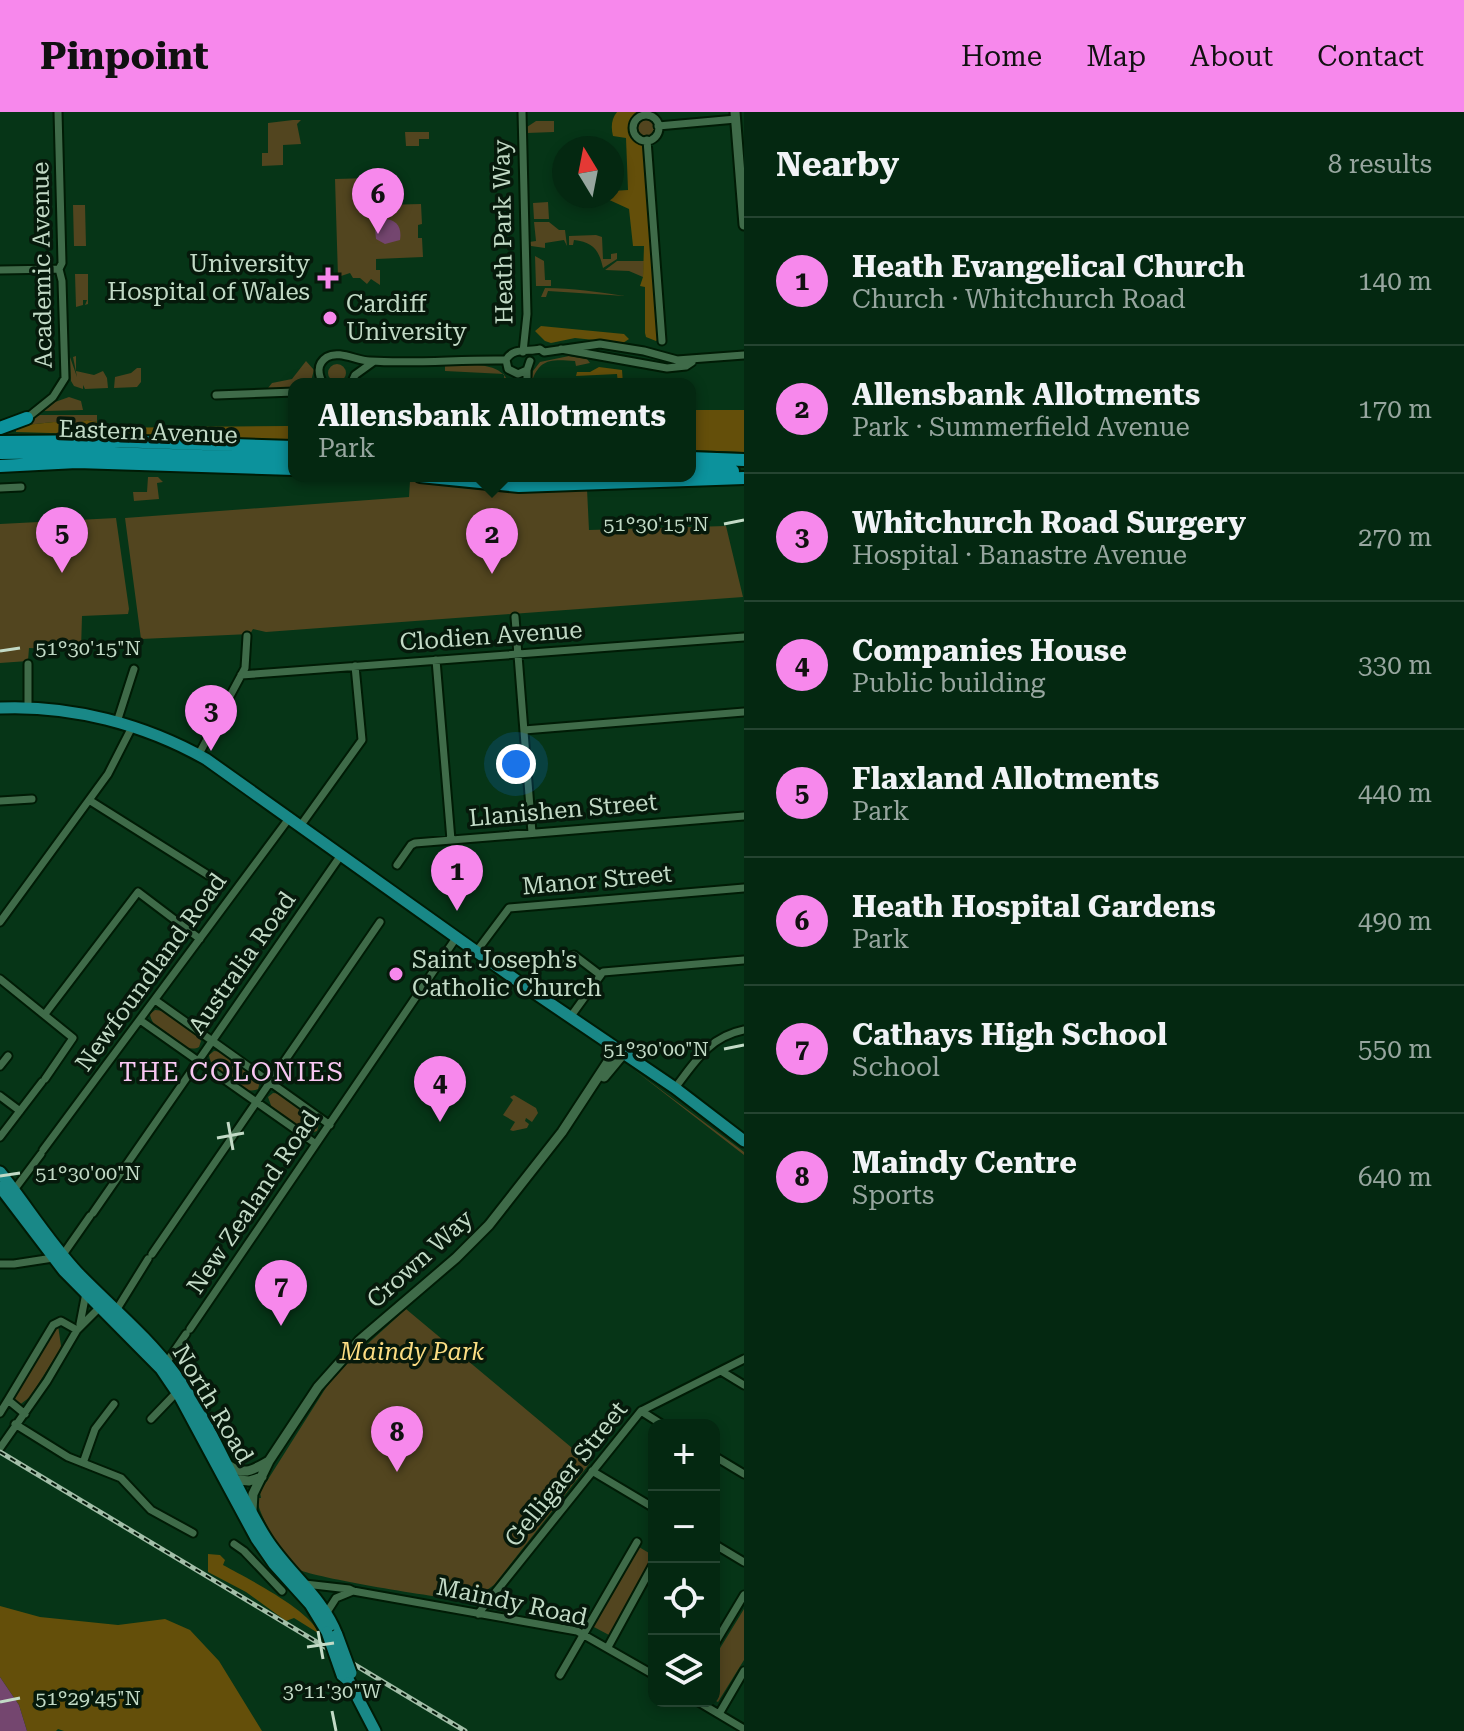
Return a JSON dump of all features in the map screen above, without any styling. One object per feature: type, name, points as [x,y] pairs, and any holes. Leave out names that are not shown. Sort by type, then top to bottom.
[{"type":"highway","points":[[0,428],[27,418]]},
{"type":"highway","name":"Eastern Avenue","points":[[0,440],[43,446],[288,459]]},
{"type":"highway","points":[[0,455],[43,446]]},
{"type":"highway","name":"Eastern Avenue","points":[[43,446],[288,447]]},
{"type":"highway","points":[[696,458],[744,460]]},
{"type":"highway","points":[[0,466],[77,462],[288,469]]},
{"type":"highway","points":[[696,470],[744,471]]},
{"type":"highway","points":[[696,479],[744,478]]},
{"type":"main road","points":[[0,708],[77,713],[117,722],[199,754],[456,938],[675,1088],[744,1141]]},
{"type":"main road","name":"North Road","points":[[0,1172],[86,1293],[104,1302],[156,1362],[224,1470],[234,1480],[281,1559],[327,1612],[332,1634]]},
{"type":"main road","name":"North Road","points":[[0,1187],[42,1245],[166,1363],[185,1390],[269,1568],[310,1604],[332,1634],[351,1673],[351,1686],[375,1731]]},
{"type":"street","name":"Academic Avenue","points":[[27,418],[57,392],[65,378],[62,277],[59,269],[62,263],[58,112]]},
{"type":"street","name":"Heath Park Way","points":[[522,112],[527,314],[524,352]]},
{"type":"street","points":[[644,114],[652,117],[658,126],[655,136],[647,140],[636,136],[633,129],[634,122],[644,114]]},
{"type":"street","points":[[658,126],[735,116],[744,225]]},
{"type":"street","points":[[647,140],[662,341]]},
{"type":"street","points":[[0,270],[59,269]]},
{"type":"street","points":[[321,378],[320,365],[335,354],[373,362],[506,360],[513,352],[540,349],[544,352],[609,344],[677,360],[744,355]]},
{"type":"street","points":[[561,349],[667,368],[686,366],[694,360]]},
{"type":"street","points":[[524,352],[527,378]]},
{"type":"street","points":[[511,372],[522,374],[544,352]]},
{"type":"street","points":[[347,358],[353,364],[355,375]]},
{"type":"street","points":[[506,360],[513,378]]},
{"type":"street","points":[[354,378],[373,362]]},
{"type":"street","points":[[216,395],[288,392]]},
{"type":"street","points":[[0,488],[21,487]]},
{"type":"street","points":[[515,617],[532,833]]},
{"type":"street","points":[[199,754],[245,668],[247,636]]},
{"type":"street","name":"Clodien Avenue","points":[[241,675],[744,637]]},
{"type":"street","points":[[436,660],[451,840]]},
{"type":"street","points":[[28,664],[28,708]]},
{"type":"street","points":[[301,825],[361,743],[355,666]]},
{"type":"street","points":[[117,722],[134,669]]},
{"type":"street","points":[[524,730],[744,712]]},
{"type":"street","points":[[0,922],[108,774],[132,727]]},
{"type":"street","points":[[0,801],[32,799]]},
{"type":"street","points":[[89,800],[208,875]]},
{"type":"street","name":"Llanishen Street","points":[[397,865],[413,843],[744,816]]},
{"type":"street","name":"Newfoundland Road","points":[[14,1190],[290,817]]},
{"type":"street","name":"Australia Road","points":[[58,1257],[341,855]]},
{"type":"street","name":"Manor Street","points":[[476,952],[509,908],[744,888]]},
{"type":"street","points":[[45,1014],[138,892],[200,939]]},
{"type":"street","points":[[0,1448],[79,1328],[150,1257],[380,922]]},
{"type":"street","name":"New Zealand Road","points":[[166,1363],[456,938]]},
{"type":"street","points":[[561,964],[566,957],[574,955],[599,974]]},
{"type":"street","points":[[571,1016],[603,972],[744,960]]},
{"type":"street","points":[[0,979],[73,1038],[0,1137]]},
{"type":"street","points":[[155,1000],[330,1125]]},
{"type":"street","points":[[140,1020],[316,1144]]},
{"type":"street","points":[[675,1088],[708,1046],[725,1035],[744,1030]]},
{"type":"street","name":"Crown Way","points":[[252,1513],[253,1494],[269,1461],[318,1387],[347,1352],[456,1258],[489,1225],[596,1084],[609,1072],[620,1050]]},
{"type":"street","points":[[0,1066],[8,1056]]},
{"type":"street","points":[[0,1096],[20,1111]]},
{"type":"street","points":[[35,1259],[42,1245]]},
{"type":"street","points":[[0,1264],[58,1257]]},
{"type":"street","points":[[79,1328],[86,1293]]},
{"type":"street","points":[[83,1314],[104,1302]]},
{"type":"street","points":[[0,1413],[53,1325],[61,1321],[79,1328]]},
{"type":"street","name":"Gelligaer Street","points":[[478,1614],[641,1411],[744,1359]]},
{"type":"street","points":[[721,1371],[744,1385]]},
{"type":"street","points":[[151,1419],[177,1392]]},
{"type":"street","points":[[8,1400],[10,1405],[25,1414]]},
{"type":"street","points":[[83,1463],[95,1429],[114,1404]]},
{"type":"street","points":[[641,1411],[654,1419]]},
{"type":"street","points":[[15,1424],[64,1455],[121,1478],[151,1510],[193,1533]]},
{"type":"street","points":[[720,1460],[744,1474]]},
{"type":"street","points":[[224,1470],[249,1472],[269,1461]]},
{"type":"street","points":[[592,1471],[648,1504]]},
{"type":"street","points":[[234,1480],[249,1481],[262,1477]]},
{"type":"street","points":[[560,1675],[637,1542]]},
{"type":"street","points":[[234,1544],[269,1568],[282,1591]]},
{"type":"street","points":[[720,1548],[744,1562]]},
{"type":"street","points":[[608,1647],[648,1574]]},
{"type":"street","name":"Maindy Road","points":[[305,1584],[326,1585],[583,1634],[648,1671]]},
{"type":"street","points":[[327,1612],[336,1598],[353,1591]]},
{"type":"street","points":[[720,1635],[744,1595]]},
{"type":"street","points":[[719,1714],[744,1671]]},
{"type":"street","points":[[707,1707],[744,1729]]},
{"type":"green space","points":[[646,117],[653,120],[656,127],[653,134],[646,137],[639,134],[636,127],[639,120]]},
{"type":"green space","points":[[301,120],[297,124],[301,144],[283,145],[283,165],[262,166],[262,153],[268,153],[268,123]]},
{"type":"green space","points":[[536,121],[554,121],[554,132],[527,133],[527,127]]},
{"type":"green space","points":[[405,132],[429,132],[429,139],[419,139],[419,146],[406,146]]},
{"type":"green space","points":[[335,179],[382,180],[382,205],[421,204],[422,224],[418,225],[418,238],[422,238],[423,257],[376,259],[380,285],[371,279],[367,284],[360,278],[353,278],[350,273],[338,277]]},
{"type":"green space","points":[[548,202],[549,219],[534,219],[533,203]]},
{"type":"green space","points":[[73,205],[85,205],[86,246],[74,246]]},
{"type":"green space","points":[[534,222],[549,222],[559,230],[565,230],[567,246],[564,240],[545,243],[545,248],[531,246],[529,242],[536,241]]},
{"type":"green space","points":[[569,236],[602,237],[603,259],[611,259],[611,254],[617,253],[617,259],[603,268],[597,252],[590,245],[574,240],[573,245],[569,245]]},
{"type":"green space","points":[[535,256],[544,261],[545,280],[551,280],[551,286],[536,286]]},
{"type":"green space","points":[[617,261],[644,261],[643,277],[629,271],[605,270]]},
{"type":"green space","points":[[75,274],[88,274],[88,304],[85,305],[87,300],[83,300],[83,305],[76,307]]},
{"type":"green space","points":[[545,288],[625,296],[548,291],[546,297],[541,297]]},
{"type":"green space","points":[[76,356],[76,371],[94,375],[103,371],[108,388],[85,389],[83,385],[83,389],[74,386],[70,357],[77,377],[73,357]]},
{"type":"green space","points":[[569,356],[587,359],[590,363],[576,366],[575,361],[546,362],[532,378],[540,362]]},
{"type":"green space","points":[[306,361],[314,370],[312,378],[293,378]]},
{"type":"green space","points":[[337,364],[345,370],[344,378],[330,378],[328,373]]},
{"type":"green space","points":[[445,365],[491,367],[502,374],[445,371]]},
{"type":"green space","points":[[141,368],[141,382],[137,387],[114,388],[115,377]]},
{"type":"green space","points":[[288,380],[288,388],[268,388],[272,383]]},
{"type":"green space","points":[[69,397],[81,401],[83,410],[44,411],[55,402]]},
{"type":"green space","points":[[40,415],[97,415],[97,422],[87,420],[75,424],[54,422],[16,426]]},
{"type":"green space","points":[[148,477],[158,477],[163,482],[157,483],[159,499],[134,501],[133,492],[147,492]]},
{"type":"green space","points":[[410,482],[509,492],[587,489],[589,530],[726,526],[743,597],[266,632],[253,629],[250,634],[141,639],[125,518],[409,497]]},
{"type":"green space","points":[[116,518],[128,614],[82,616],[81,650],[29,648],[28,661],[0,663],[0,524]]},
{"type":"green space","points":[[155,1010],[174,1016],[187,1025],[201,1041],[199,1047],[178,1044],[162,1033],[150,1014]]},
{"type":"green space","points":[[214,1051],[226,1054],[246,1067],[260,1082],[258,1089],[236,1086],[221,1075],[209,1055]]},
{"type":"green space","points":[[633,1069],[744,1152],[744,1155]]},
{"type":"green space","points":[[273,1093],[285,1096],[305,1109],[319,1124],[317,1131],[308,1134],[273,1111],[268,1097]]},
{"type":"green space","points":[[514,1095],[536,1108],[538,1113],[532,1122],[526,1118],[527,1128],[513,1131],[510,1130],[515,1122],[503,1115],[513,1100],[510,1097]]},
{"type":"green space","name":"Maindy Park","points":[[406,1309],[590,1463],[494,1585],[469,1598],[405,1592],[300,1570],[274,1538],[257,1501],[327,1386],[352,1358]]},
{"type":"green space","points":[[58,1325],[59,1351],[30,1397],[18,1406],[14,1398]]},
{"type":"green space","points":[[639,1547],[648,1552],[648,1567],[609,1635],[592,1626]]},
{"type":"green space","points":[[744,1609],[744,1660],[720,1699],[720,1648]]},
{"type":"shaded area","points":[[617,112],[640,112],[632,121],[630,130],[634,139],[644,146],[656,341],[646,337],[645,333],[645,287],[640,286],[644,246],[633,246],[629,209],[624,207],[624,190],[628,190],[626,138],[613,136],[613,121]]},
{"type":"shaded area","points":[[383,219],[392,220],[398,225],[400,240],[385,244],[376,239],[375,229]]},
{"type":"shaded area","points":[[541,326],[624,334],[629,339],[623,343],[575,338],[551,343],[535,331]]},
{"type":"shaded area","points":[[599,367],[622,370],[623,378],[617,378],[617,374],[576,376],[577,372],[590,372]]},
{"type":"shaded area","points":[[696,410],[744,410],[744,452],[696,450]]},
{"type":"shaded area","points":[[87,420],[97,422],[97,428],[288,426],[288,440],[16,432],[16,426],[54,422],[75,424]]},
{"type":"shaded area","points":[[208,1554],[220,1555],[225,1560],[223,1565],[291,1605],[313,1624],[318,1633],[294,1618],[286,1621],[246,1592],[208,1572]]},
{"type":"shaded area","points":[[0,1606],[40,1617],[118,1625],[165,1619],[190,1630],[219,1661],[262,1731],[27,1731],[19,1705],[0,1677]]},
{"type":"shaded area","points":[[0,1677],[19,1705],[27,1731],[0,1731]]},
{"type":"railway","points":[[0,1452],[465,1731]]},
{"type":"place","name":"Heath Hospital Gardens","points":[[378,234]]},
{"type":"place","name":"University Hospital of Wales","points":[[328,278]]},
{"type":"place","name":"Cardiff University","points":[[330,318]]},
{"type":"place","name":"Flaxland Allotments","points":[[62,573]]},
{"type":"place","name":"Allensbank Allotments","points":[[492,574]]},
{"type":"place","name":"Whitchurch Road Surgery","points":[[211,751]]},
{"type":"place","name":"Heath Evangelical Church","points":[[457,911]]},
{"type":"place","name":"Saint Joseph's Catholic Church","points":[[396,974]]},
{"type":"place","name":"Companies House","points":[[440,1122]]},
{"type":"place","name":"Cathays High School","points":[[281,1326]]},
{"type":"place","name":"Maindy Centre","points":[[397,1472]]},
{"type":"district","name":"THE COLONIES","points":[[232,1072]]}]
